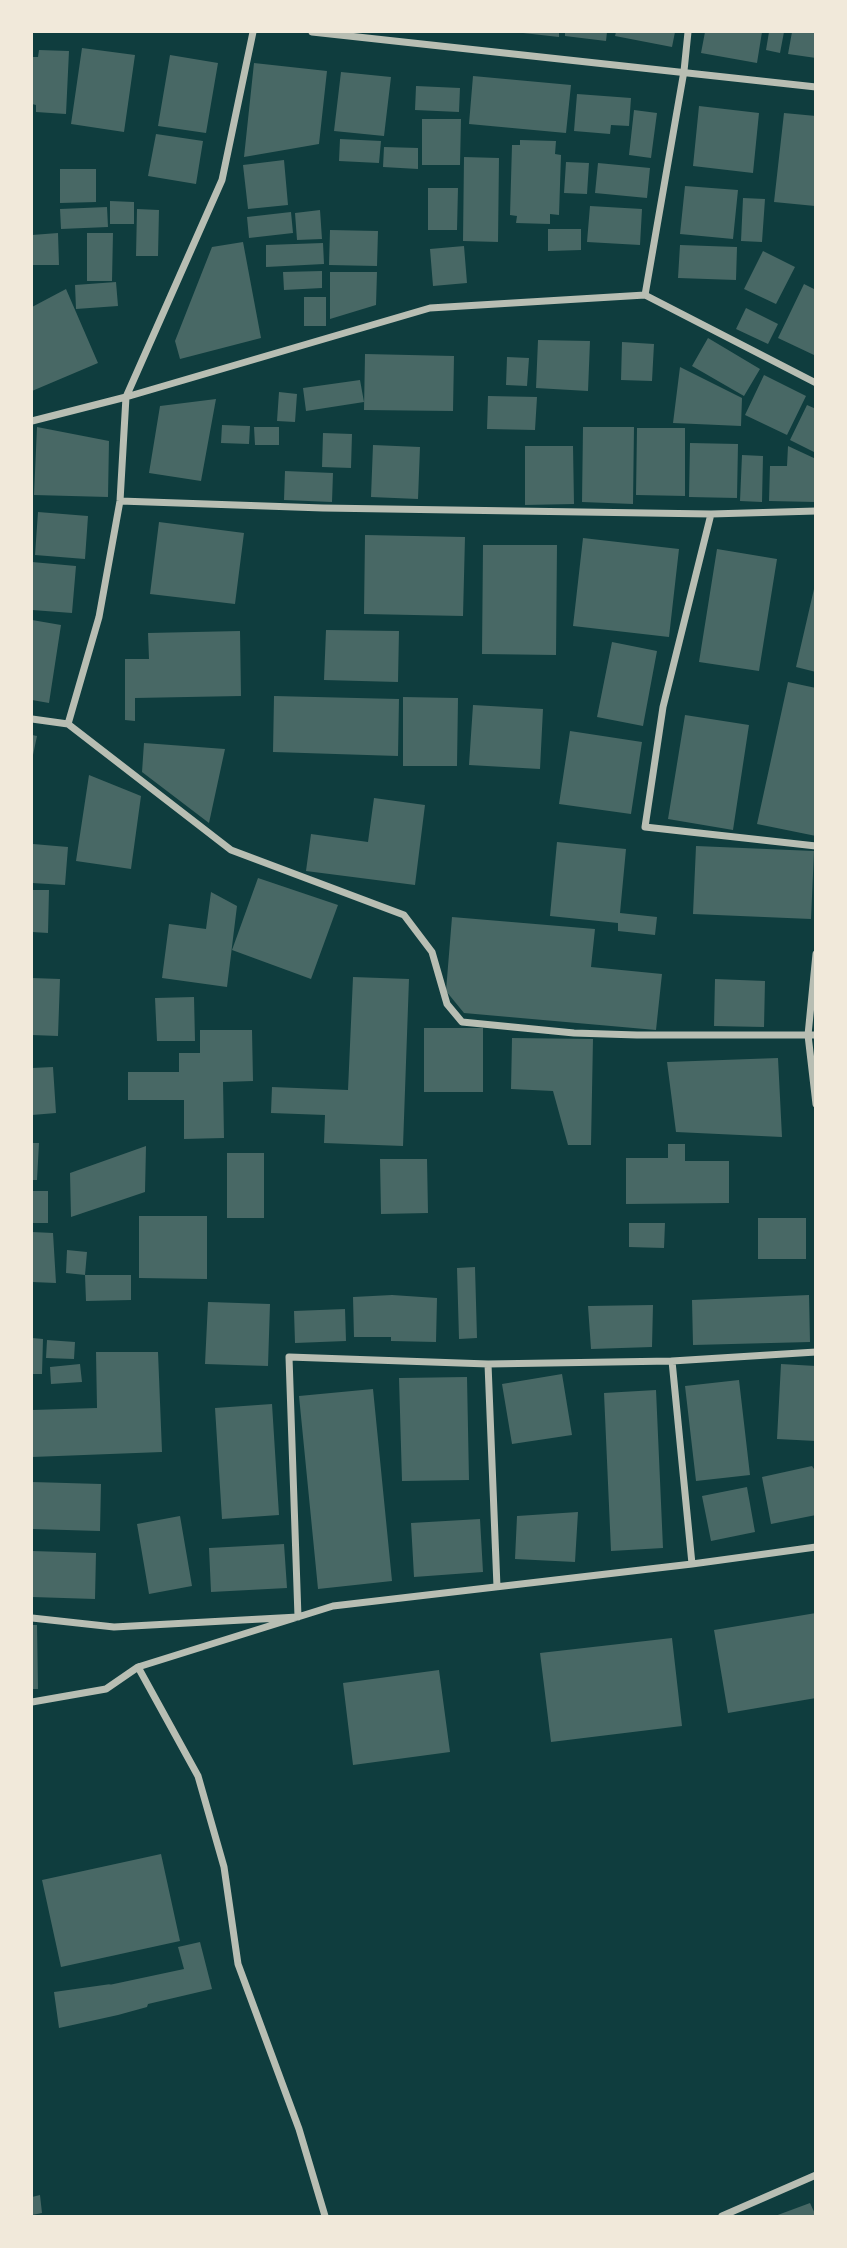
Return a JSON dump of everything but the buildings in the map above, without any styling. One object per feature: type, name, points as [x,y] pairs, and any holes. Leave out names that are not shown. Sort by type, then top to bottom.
[{"type":"street","points":[[68,724],[99,617],[120,500],[126,397],[222,180],[253,32]]},
{"type":"street","points":[[312,32],[816,87]]},
{"type":"street","points":[[645,295],[684,71],[688,32]]},
{"type":"street","points":[[32,421],[126,397],[430,308],[645,295],[816,383]]},
{"type":"street","points":[[120,500],[323,508],[711,514],[816,511]]},
{"type":"street","points":[[711,514],[663,707],[645,827],[816,846]]},
{"type":"street","points":[[32,719],[68,724],[231,850],[404,915],[432,952],[447,1004],[462,1022],[574,1033],[811,1035]]},
{"type":"street","points":[[816,954],[811,1035],[816,1104]]},
{"type":"street","points":[[298,1617],[289,1357],[488,1364],[671,1361],[816,1352]]},
{"type":"street","points":[[671,1361],[692,1564]]},
{"type":"street","points":[[488,1364],[497,1587]]},
{"type":"street","points":[[32,1702],[106,1689],[138,1667],[333,1606],[816,1547]]},
{"type":"street","points":[[32,1618],[114,1627],[298,1617]]},
{"type":"street","points":[[138,1667],[198,1776],[224,1867],[238,1964],[299,2129],[325,2217]]},
{"type":"street","points":[[722,2217],[816,2175]]}]
